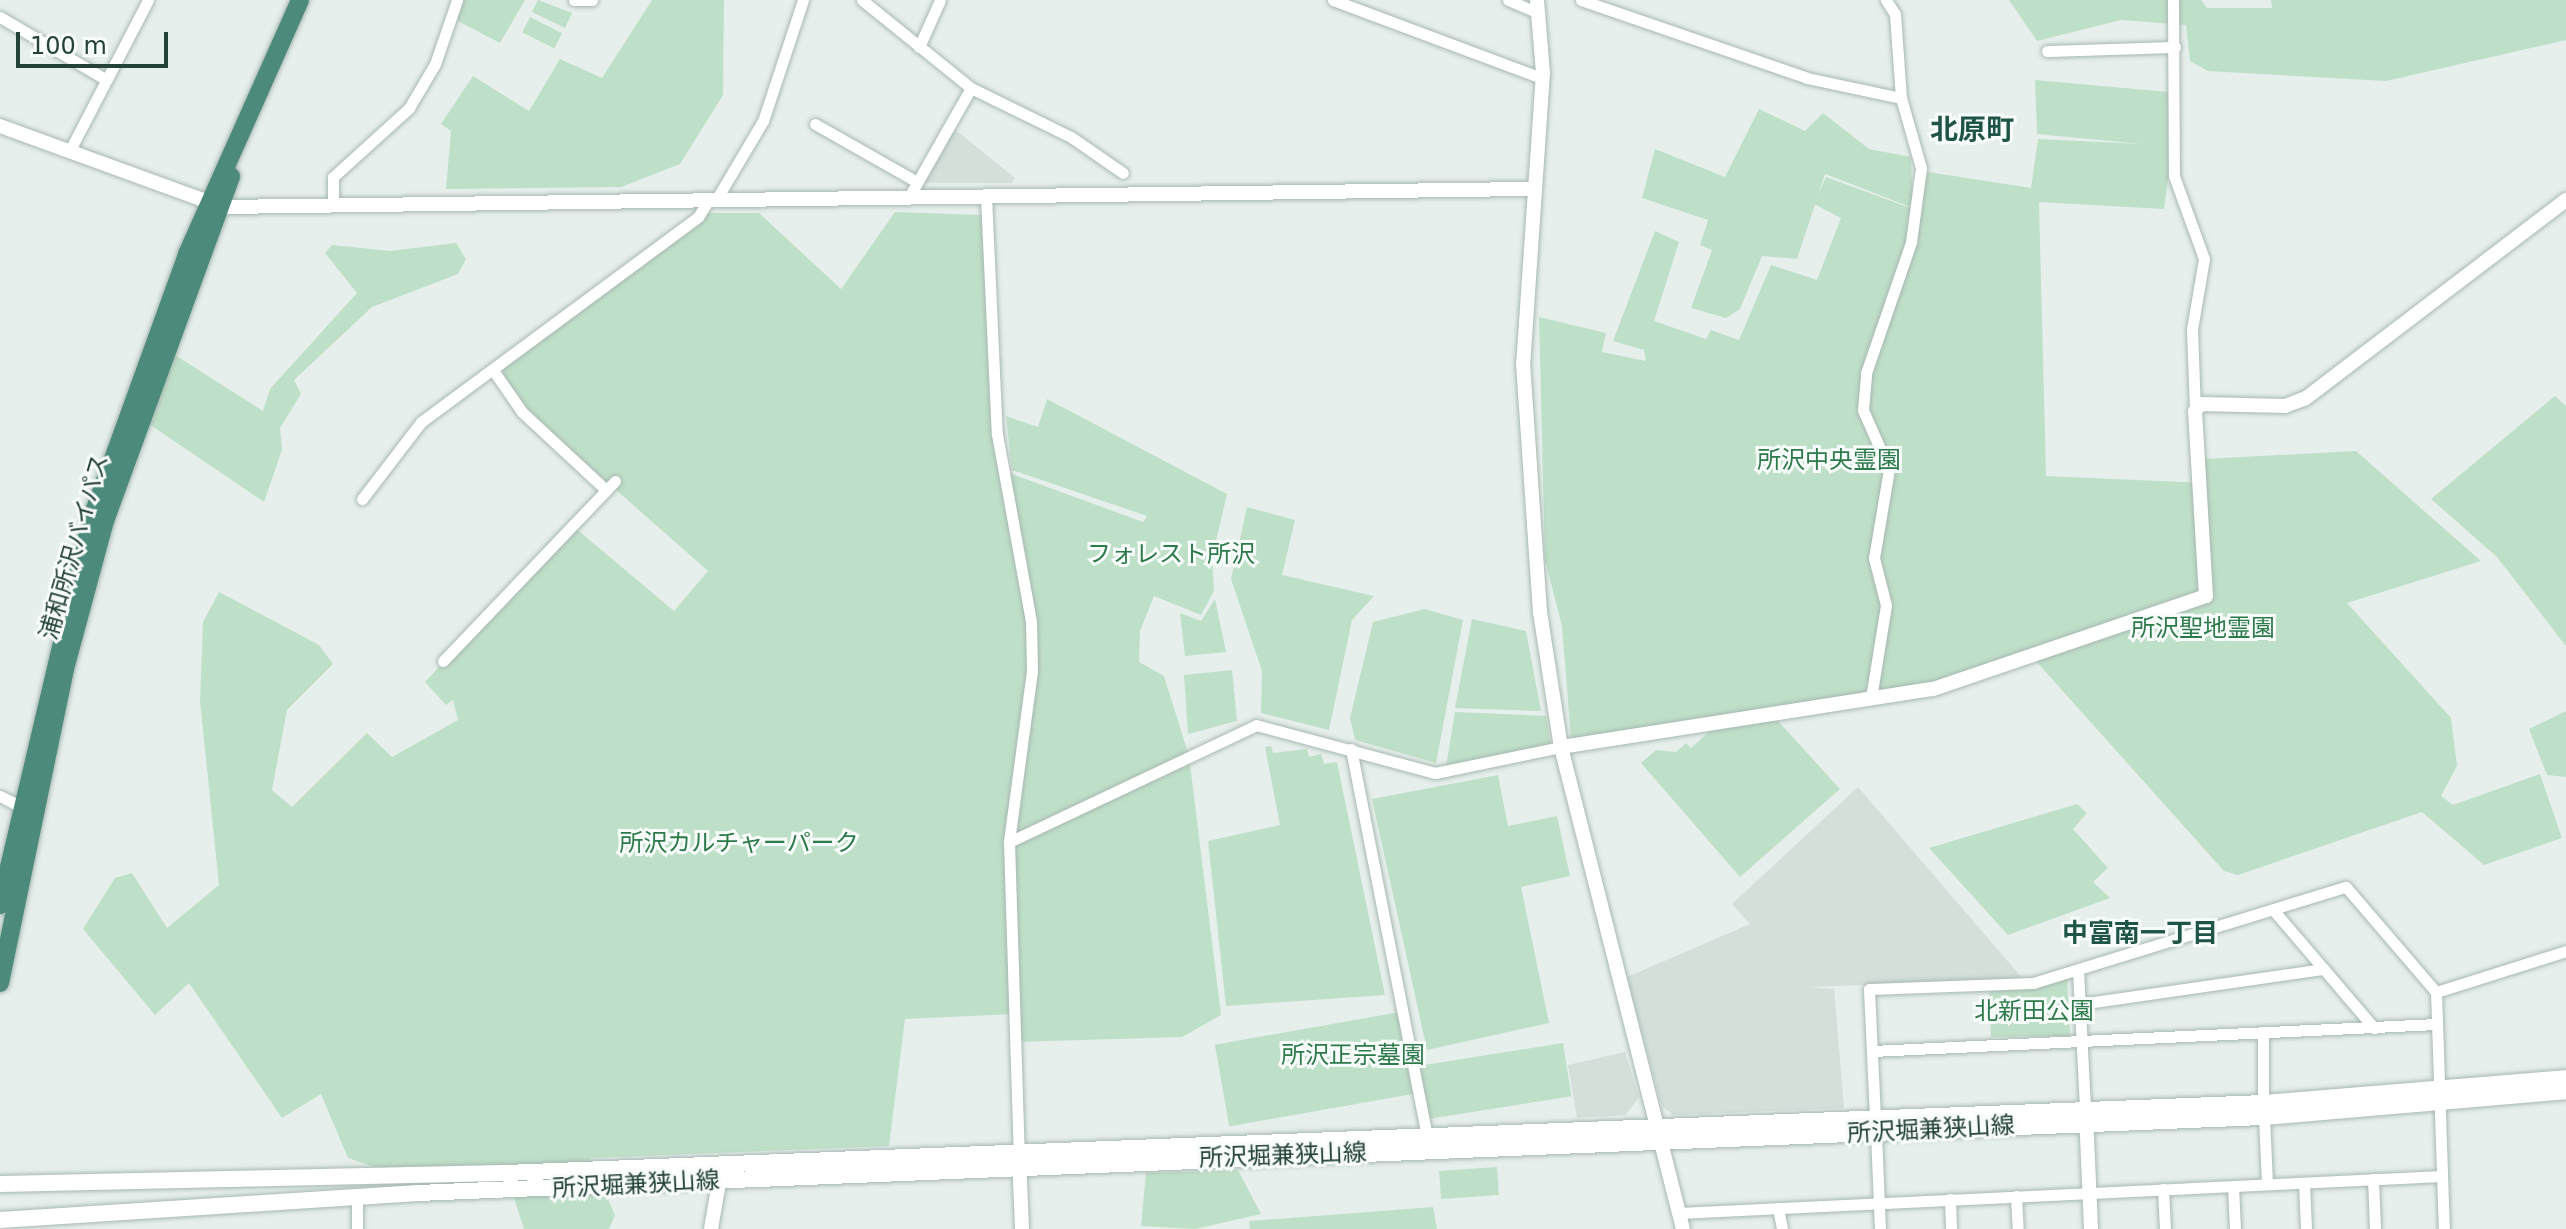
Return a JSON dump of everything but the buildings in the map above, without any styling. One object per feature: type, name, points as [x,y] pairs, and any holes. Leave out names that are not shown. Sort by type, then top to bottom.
[{"type":"highway","name":"浦和所沢バイパス","points":[[0,905],[20,806],[92,517],[214,206],[300,0]]},
{"type":"highway","name":"浦和所沢バイパス","points":[[0,983],[65,669],[105,521],[214,206]]},
{"type":"main road","name":"所沢堀兼狭山線","points":[[2438,1100],[2566,1078]]},
{"type":"main road","name":"所沢堀兼狭山線","points":[[0,1184],[721,1164],[1019,1161],[1662,1142],[1875,1125],[2264,1110],[2566,1091]]},
{"type":"main road","name":"所沢堀兼狭山線","points":[[0,1220],[66,1225],[357,1198],[722,1182],[1427,1136],[1657,1126],[1875,1125]]},
{"type":"street","points":[[69,152],[148,0]]},
{"type":"street","points":[[333,205],[333,177],[409,108],[435,64],[457,0]]},
{"type":"street","points":[[574,0],[592,0]]},
{"type":"street","points":[[362,499],[421,422],[698,217],[763,121],[803,0]]},
{"type":"street","points":[[862,0],[971,88],[1071,137],[1123,173]]},
{"type":"street","points":[[919,47],[940,0]]},
{"type":"street","points":[[1333,0],[1542,78]]},
{"type":"street","points":[[1508,0],[1538,7],[1542,78],[1531,189],[1523,363],[1536,577],[1561,747],[1683,1229]]},
{"type":"street","points":[[1581,0],[1807,78],[1901,98]]},
{"type":"street","points":[[1871,698],[1886,605],[1874,558],[1889,469],[1863,410],[1866,373],[1911,242],[1921,168],[1901,98],[1895,14],[1886,0]]},
{"type":"street","points":[[1009,842],[1256,725],[1435,773],[1561,747],[1945,685],[2206,596],[2192,329],[2204,259],[2174,176],[2173,0]]},
{"type":"street","points":[[0,17],[105,79]]},
{"type":"street","points":[[2047,51],[2175,47]]},
{"type":"street","points":[[909,197],[971,88]]},
{"type":"street","points":[[815,124],[917,182]]},
{"type":"street","points":[[0,126],[214,206],[1531,189]]},
{"type":"street","points":[[986,196],[997,434],[1031,622],[1032,671],[1009,842],[1022,1229]]},
{"type":"street","points":[[2195,411],[2207,402],[2285,406],[2306,398],[2566,200]]},
{"type":"street","points":[[443,661],[610,486],[522,412],[493,370]]},
{"type":"street","points":[[1351,749],[1427,1136]]},
{"type":"street","points":[[0,796],[20,806]]},
{"type":"street","points":[[1880,1229],[1869,989],[2033,983],[2275,912],[2346,887],[2436,992],[2444,1229]]},
{"type":"street","points":[[2275,912],[2374,1028]]},
{"type":"street","points":[[2436,992],[2566,951]]},
{"type":"street","points":[[2080,1004],[2324,969]]},
{"type":"street","points":[[2078,970],[2091,1229]]},
{"type":"street","points":[[1872,1051],[2437,1024]]},
{"type":"street","points":[[2263,1032],[2267,1184]]},
{"type":"street","points":[[711,1229],[722,1182],[721,1164]]},
{"type":"street","points":[[1679,1213],[2442,1176]]},
{"type":"street","points":[[2373,1179],[2375,1229]]},
{"type":"street","points":[[2304,1183],[2306,1229]]},
{"type":"street","points":[[2233,1186],[2235,1229]]},
{"type":"street","points":[[2163,1189],[2165,1229]]},
{"type":"street","points":[[2016,1196],[2018,1229]]},
{"type":"street","points":[[357,1198],[357,1229]]},
{"type":"street","points":[[1950,1199],[1951,1229]]},
{"type":"street","points":[[1778,1208],[1782,1229]]},
{"type":"shaded area","points":[[952,127],[1015,178],[1012,183],[925,183]]},
{"type":"shaded area","points":[[1858,787],[2023,979],[1809,987],[1834,989],[1844,1108],[1673,1115],[1662,1106],[1627,977],[1750,924],[1732,904]]},
{"type":"shaded area","points":[[1625,1052],[1639,1097],[1626,1115],[1577,1118],[1568,1065]]},
{"type":"green space","points":[[462,0],[525,0],[500,43],[456,20]]},
{"type":"green space","points":[[538,0],[572,13],[565,28],[532,12]]},
{"type":"green space","points":[[652,0],[724,0],[723,95],[680,164],[621,187],[446,189],[451,131],[441,124],[473,76],[529,111],[560,59],[602,78]]},
{"type":"green space","points":[[2009,0],[2201,0],[2207,8],[2272,8],[2271,0],[2566,0],[2566,40],[2386,81],[2208,71],[2190,61],[2186,25],[2121,20],[2037,41]]},
{"type":"green space","points":[[530,17],[562,33],[554,48],[522,32]]},
{"type":"green space","name":"所沢聖地霊園","points":[[2035,80],[2180,93],[2164,209],[2039,202],[2046,476],[2205,483],[2205,459],[2356,451],[2481,561],[2347,603],[2451,718],[2457,766],[2441,796],[2453,805],[2540,774],[2562,838],[2484,865],[2422,812],[2238,875],[2224,871],[2035,660],[1944,684],[1571,739],[1562,626],[1545,560],[1539,317],[1606,333],[1602,352],[1646,361],[1644,350],[1613,341],[1655,231],[1679,242],[1654,321],[1706,339],[1711,330],[1739,340],[1771,265],[1817,280],[1841,218],[1814,204],[1826,177],[1916,210],[1928,172],[2031,188],[2038,139],[2142,144],[2037,134]]},
{"type":"green space","points":[[1759,109],[1805,131],[1823,113],[1869,149],[1911,157],[1913,208],[1825,174],[1797,259],[1762,256],[1740,309],[1726,318],[1691,308],[1712,250],[1700,245],[1708,220],[1642,198],[1655,149],[1725,177]]},
{"type":"green space","name":"所沢カルチャーパーク","points":[[895,212],[981,215],[998,469],[1143,522],[1147,516],[1012,470],[1006,416],[1038,427],[1047,399],[1227,494],[1212,558],[1214,591],[1201,615],[1154,596],[1140,631],[1139,662],[1164,676],[1189,756],[1221,1015],[1182,1037],[1015,1042],[1014,1014],[905,1019],[889,1146],[590,1158],[615,1215],[609,1229],[524,1229],[506,1173],[380,1169],[348,1158],[321,1094],[282,1118],[189,983],[155,1015],[83,929],[115,878],[132,873],[167,928],[219,885],[200,701],[203,622],[219,592],[319,645],[333,664],[287,710],[272,790],[292,807],[367,733],[392,757],[458,720],[453,700],[446,705],[425,682],[573,526],[674,611],[708,571],[522,407],[503,380],[504,368],[708,213],[759,213],[841,289]]},
{"type":"green space","points":[[456,243],[466,259],[458,274],[372,307],[294,380],[301,394],[280,428],[282,450],[264,502],[149,424],[175,355],[263,411],[270,389],[357,293],[325,253],[332,245],[390,251]]},
{"type":"green space","points":[[2555,396],[2566,406],[2566,646],[2497,557],[2431,499]]},
{"type":"green space","points":[[1247,507],[1295,520],[1282,575],[1374,596],[1352,620],[1329,730],[1261,713],[1262,671],[1231,579]]},
{"type":"green space","name":"フォレスト所沢","points":[[1215,599],[1226,652],[1185,656],[1180,613],[1201,621]]},
{"type":"green space","points":[[1425,609],[1463,620],[1436,763],[1355,740],[1350,718],[1373,622]]},
{"type":"green space","points":[[1472,619],[1526,631],[1541,711],[1455,708]]},
{"type":"green space","points":[[1232,670],[1237,721],[1188,734],[1184,675]]},
{"type":"green space","points":[[2566,711],[2566,777],[2547,775],[2529,729]]},
{"type":"green space","points":[[1455,712],[1546,716],[1551,747],[1446,767]]},
{"type":"green space","points":[[1777,720],[1840,789],[1740,877],[1641,763],[1656,750],[1676,752],[1686,743],[1691,748],[1710,731]]},
{"type":"green space","points":[[1271,746],[1273,753],[1307,749],[1309,757],[1321,754],[1324,764],[1337,762],[1385,995],[1226,1006],[1208,841],[1280,825],[1265,747]]},
{"type":"green space","points":[[1498,775],[1508,826],[1557,816],[1570,876],[1521,887],[1549,1023],[1427,1050],[1372,799]]},
{"type":"green space","points":[[2077,804],[2087,813],[2073,829],[2108,868],[2093,882],[2110,898],[2008,935],[1929,848]]},
{"type":"green space","name":"北新田公園","points":[[2067,977],[2070,1036],[1991,1037],[1989,990]]},
{"type":"green space","name":"所沢正宗墓園","points":[[1400,1012],[1414,1094],[1229,1126],[1215,1045]]},
{"type":"green space","points":[[1563,1043],[1571,1096],[1428,1119],[1420,1066]]},
{"type":"green space","points":[[1497,1167],[1499,1195],[1441,1199],[1439,1171]]},
{"type":"green space","points":[[1238,1170],[1261,1214],[1195,1229],[1141,1226],[1146,1173]]},
{"type":"green space","points":[[1433,1207],[1437,1229],[1250,1229],[1249,1221]]},
{"type":"district","name":"北原町","points":[[1972,130]]},
{"type":"district","name":"中富南一丁目","points":[[2140,934]]},
{"type":"park label","name":"所沢中央霊園","points":[[1829,461]]}]
